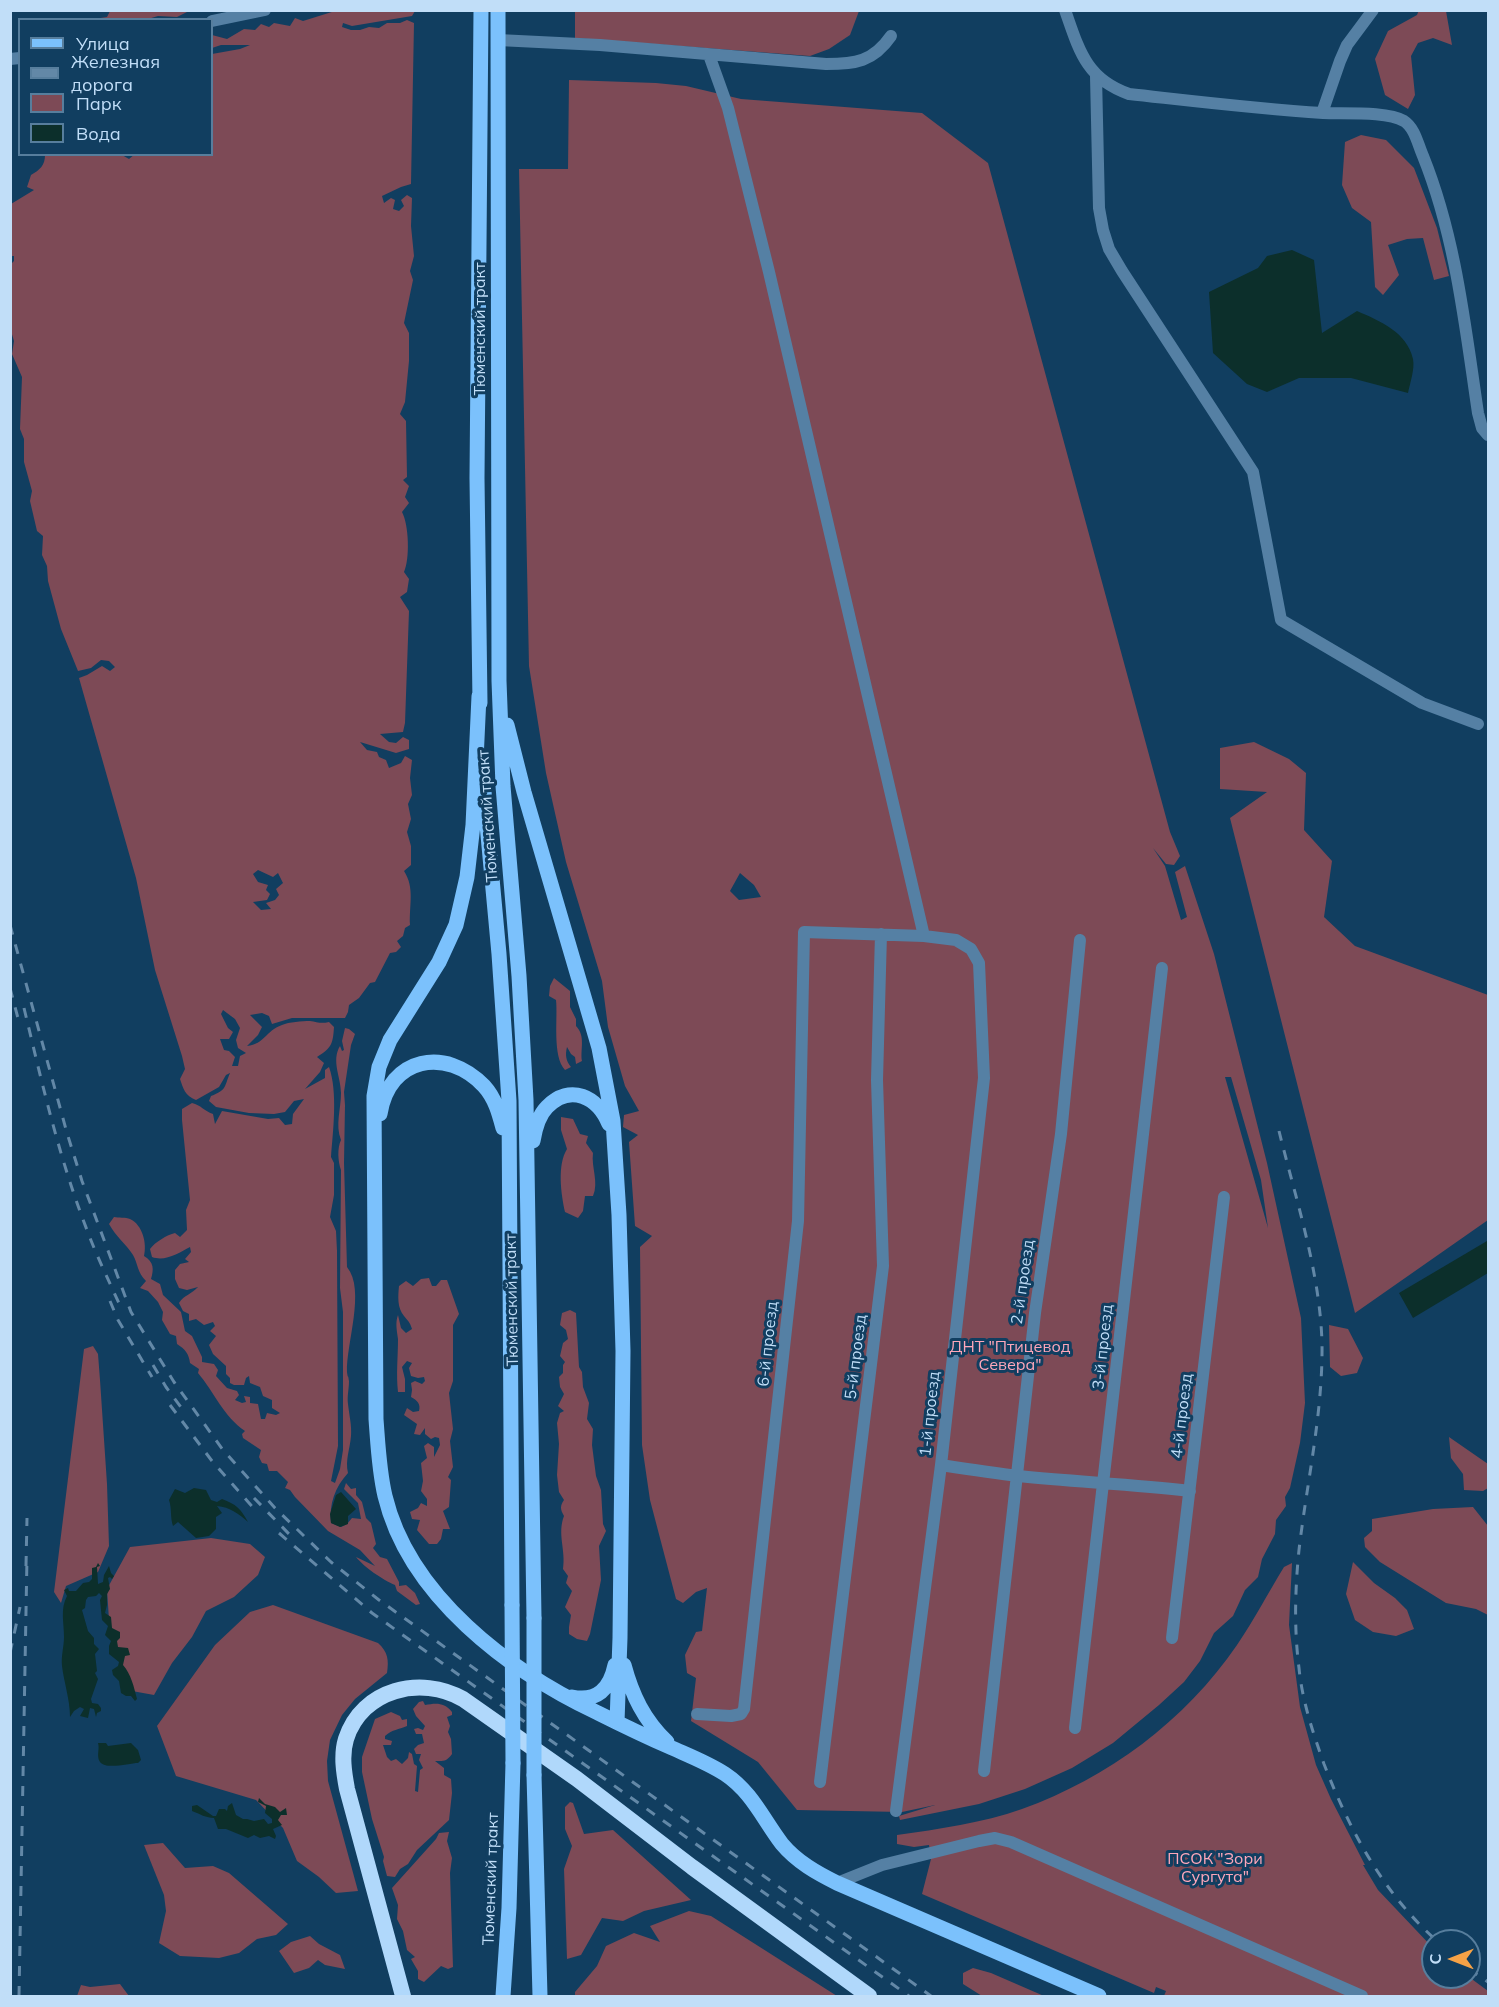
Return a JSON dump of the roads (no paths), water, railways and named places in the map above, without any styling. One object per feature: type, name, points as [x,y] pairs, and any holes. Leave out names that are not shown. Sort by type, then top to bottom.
[{"type":"highway","points":[[402,1996],[347,1789],[344,1757],[351,1726],[368,1706],[394,1690],[421,1686],[451,1691],[473,1705],[577,1779],[692,1867],[869,1996]]},
{"type":"main road","name":"Тюменский тракт","points":[[481,10],[477,478],[479,696],[484,798],[504,1031],[509,1162],[513,1763],[509,1908],[503,1996]]},
{"type":"main road","name":"Тюменский тракт","points":[[498,10],[499,681],[503,786],[522,1023],[528,1162],[534,1775],[539,1946]]},
{"type":"main road","points":[[499,681],[516,762],[599,1048],[613,1121],[623,1351],[617,1722]]},
{"type":"main road","points":[[479,696],[473,825],[462,904],[449,942],[384,1053],[376,1078],[374,1096],[376,1419],[381,1475],[392,1519],[412,1562],[441,1599],[478,1635],[532,1677],[563,1696],[711,1766],[733,1780],[758,1806],[784,1845],[809,1868],[837,1883],[1099,1996]]},
{"type":"main road","points":[[374,1149],[381,1104],[396,1077],[415,1065],[434,1061],[463,1070],[484,1086],[492,1096],[499,1111],[509,1162]]},
{"type":"main road","points":[[528,1162],[539,1118],[553,1102],[569,1095],[581,1095],[591,1099],[599,1106],[610,1127],[616,1153]]},
{"type":"main road","points":[[563,1696],[580,1699],[591,1698],[601,1693],[609,1683],[615,1668],[620,1638]]},
{"type":"main road","points":[[620,1638],[624,1666],[633,1695],[649,1723],[673,1748]]},
{"type":"main road","points":[[539,1946],[540,1996]]},
{"type":"main road","points":[[539,1946],[546,1996]]},
{"type":"street","points":[[213,21],[265,10]]},
{"type":"street","points":[[1065,10],[1084,59],[1096,76],[1129,94],[1322,113],[1389,116],[1403,121],[1414,133],[1430,174],[1449,235],[1461,294],[1478,413],[1482,428],[1488,435]]},
{"type":"street","points":[[1322,113],[1347,45],[1373,10]]},
{"type":"street","points":[[498,39],[848,64],[866,59],[880,51],[891,36]]},
{"type":"street","points":[[710,55],[728,108],[769,272],[924,936],[881,934]]},
{"type":"street","points":[[1096,76],[1099,208],[1109,249],[1253,471],[1281,620],[1422,703],[1478,724]]},
{"type":"street","name":"6-й проезд","points":[[697,1714],[730,1716],[741,1713],[744,1709],[798,1221],[804,932],[881,934]]},
{"type":"street","name":"5-й проезд","points":[[820,1782],[883,1266],[877,1080],[881,934]]},
{"type":"street","name":"1-й проезд","points":[[896,1811],[941,1465],[984,1078],[979,963],[971,949],[956,940],[924,936]]},
{"type":"street","name":"2-й проезд","points":[[984,1771],[1035,1313],[1061,1134],[1080,940]]},
{"type":"street","name":"3-й проезд","points":[[1075,1728],[1162,968]]},
{"type":"street","name":"4-й проезд","points":[[1172,1638],[1224,1197]]},
{"type":"street","points":[[941,1465],[1016,1476],[1190,1491]]},
{"type":"street","points":[[837,1883],[882,1864],[995,1838],[1011,1842],[1362,1996]]},
{"type":"water","points":[[1292,250],[1314,260],[1322,333],[1357,311],[1391,329],[1405,342],[1413,359],[1413,372],[1408,393],[1351,378],[1299,378],[1267,392],[1247,384],[1213,353],[1209,292],[1258,268],[1267,256]]},
{"type":"water","points":[[1487,1241],[1488,1273],[1413,1318],[1399,1293]]},
{"type":"water","points":[[194,1488],[206,1490],[211,1500],[217,1502],[222,1499],[235,1505],[248,1522],[234,1511],[217,1506],[222,1513],[216,1517],[216,1529],[209,1536],[196,1538],[178,1522],[173,1526],[169,1500],[175,1489],[185,1493]]},
{"type":"water","points":[[341,1492],[356,1509],[348,1516],[348,1524],[340,1527],[331,1523],[330,1514],[336,1495]]},
{"type":"water","points":[[98,1563],[100,1566],[97,1567],[98,1584],[103,1582],[109,1566],[114,1576],[112,1579],[108,1578],[110,1589],[107,1594],[105,1613],[111,1617],[112,1628],[120,1632],[118,1647],[128,1648],[130,1655],[125,1656],[123,1665],[130,1677],[137,1699],[135,1701],[131,1696],[121,1693],[119,1681],[113,1675],[112,1670],[118,1666],[119,1662],[109,1654],[111,1641],[105,1635],[108,1626],[102,1620],[100,1600],[102,1596],[99,1593],[88,1597],[85,1608],[82,1610],[88,1631],[99,1649],[95,1654],[97,1671],[95,1673],[98,1679],[91,1699],[92,1703],[98,1704],[101,1711],[96,1717],[94,1709],[90,1708],[88,1718],[80,1716],[84,1709],[80,1707],[70,1717],[62,1662],[63,1611],[67,1596],[64,1590],[68,1588],[69,1591],[76,1591],[83,1583],[89,1582],[92,1579],[92,1568]]},
{"type":"water","points":[[98,1743],[106,1743],[108,1746],[131,1743],[138,1750],[141,1760],[138,1763],[107,1766],[100,1762],[98,1757]]},
{"type":"water","points":[[259,1798],[280,1812],[286,1808],[287,1815],[281,1815],[278,1820],[282,1825],[273,1829],[275,1839],[269,1836],[260,1838],[254,1835],[248,1838],[226,1829],[218,1829],[214,1818],[192,1811],[192,1806],[197,1805],[216,1816],[219,1809],[227,1811],[228,1806],[232,1803],[236,1815],[243,1819],[254,1821],[264,1819],[268,1824],[272,1823],[272,1819],[265,1813],[266,1806],[258,1802]]},
{"type":"railway","points":[[10,925],[82,1181],[131,1312],[174,1382],[223,1450],[275,1508],[331,1562],[379,1600],[931,1996]]},
{"type":"railway","points":[[10,988],[19,1022]]},
{"type":"railway","points":[[24,1008],[52,1120],[77,1203],[122,1310]]},
{"type":"railway","points":[[1279,1131],[1312,1263],[1322,1343],[1320,1395],[1302,1524],[1297,1579],[1296,1639],[1303,1692],[1324,1764],[1357,1837],[1384,1882],[1425,1929]]},
{"type":"railway","points":[[110,1301],[118,1320],[152,1377]]},
{"type":"railway","points":[[153,1365],[183,1410]]},
{"type":"railway","points":[[170,1405],[212,1461],[257,1512]]},
{"type":"railway","points":[[254,1498],[290,1535]]},
{"type":"railway","points":[[26,1566],[27,1518]]},
{"type":"railway","points":[[279,1533],[372,1613],[909,1996]]},
{"type":"railway","points":[[19,1996],[27,1557]]},
{"type":"railway","points":[[10,1653],[20,1607]]},
{"type":"railway","points":[[1481,1977],[1488,1982]]},
{"type":"park label","name":"ДНТ \"Птицевод Севера\"","points":[[1010,1356]]},
{"type":"park label","name":"ПСОК \"Зори Сургута\"","points":[[1215,1868]]}]
